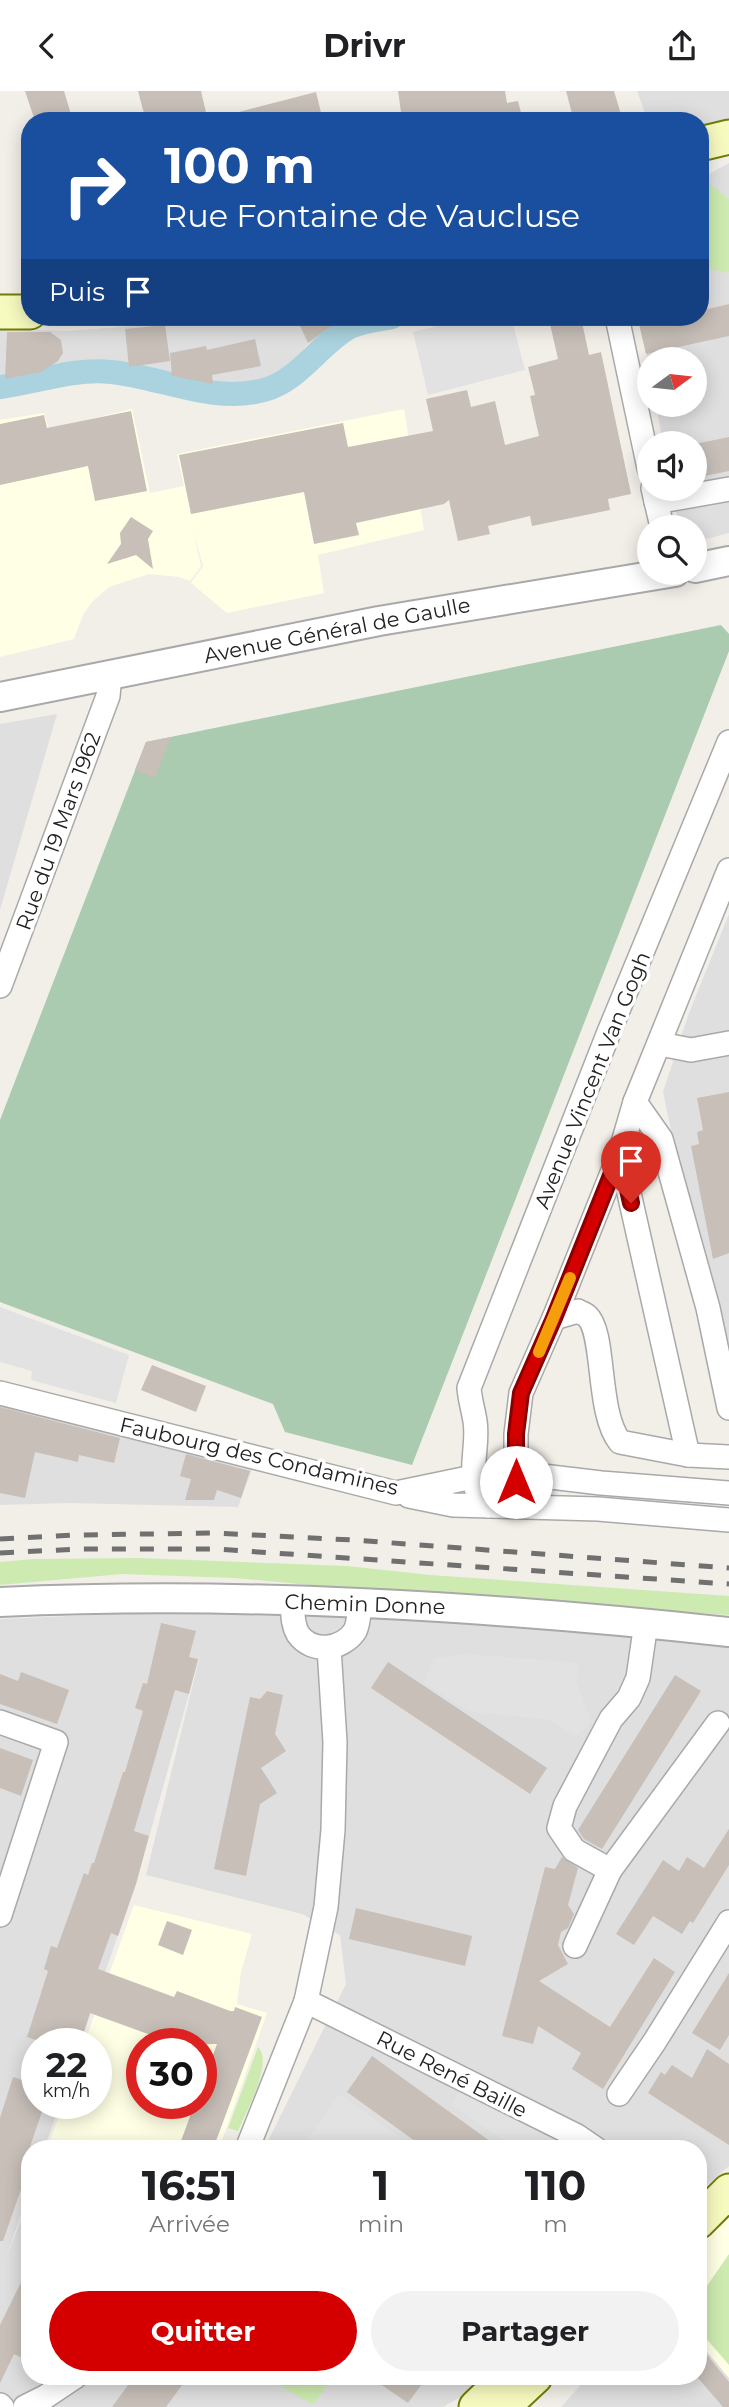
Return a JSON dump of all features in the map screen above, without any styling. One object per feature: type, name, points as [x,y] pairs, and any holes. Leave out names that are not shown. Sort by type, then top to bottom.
[{"type":"main road","points":[[709,142],[729,137]]},
{"type":"main road","points":[[0,312],[21,312]]},
{"type":"main road","points":[[476,2407],[499,2385]]},
{"type":"main road","points":[[503,2407],[526,2385]]},
{"type":"street","points":[[619,326],[641,431]]},
{"type":"street","points":[[707,491],[729,489]]},
{"type":"street","points":[[707,566],[729,561]]},
{"type":"street","name":"Avenue Général de Gaulle","points":[[0,697],[379,621],[637,578]]},
{"type":"street","name":"Rue du 19 Mars 1962","points":[[0,986],[108,696],[110,674]]},
{"type":"street","name":"Avenue Vincent Van Gogh","points":[[491,1506],[475,1490],[475,1420],[470,1404],[470,1388],[604,1045],[729,742]]},
{"type":"street","points":[[491,1506],[509,1496],[514,1489],[517,1473],[517,1413],[521,1393],[620,1153],[635,1102],[729,870]]},
{"type":"street","points":[[660,1044],[691,1050],[729,1043]]},
{"type":"street","points":[[635,1102],[661,1139],[708,1308],[722,1337],[729,1408]]},
{"type":"street","points":[[620,1153],[688,1455]]},
{"type":"street","points":[[554,1318],[578,1311],[588,1317],[595,1329],[606,1409],[612,1433],[620,1442],[688,1455],[729,1457]]},
{"type":"street","name":"Faubourg des Condamines","points":[[0,1393],[396,1493],[473,1477],[517,1473],[729,1493]]},
{"type":"street","points":[[475,1420],[488,1428],[500,1427],[517,1413]]},
{"type":"street","points":[[396,1493],[453,1505],[598,1509],[729,1520]]},
{"type":"street","name":"Chemin Donne","points":[[0,1602],[106,1597],[190,1597],[360,1603],[473,1608],[729,1632]]},
{"type":"street","points":[[292,1601],[298,1633],[305,1641],[317,1647],[329,1648],[343,1643],[356,1629],[360,1603]]},
{"type":"street","points":[[610,1870],[574,1850],[559,1828],[565,1806],[605,1730],[629,1697],[638,1678],[646,1623]]},
{"type":"street","points":[[251,2140],[306,2001],[326,1907],[333,1830],[335,1742],[329,1648]]},
{"type":"street","points":[[0,1722],[56,1742],[6,1878],[0,1915]]},
{"type":"street","points":[[575,1946],[610,1870],[718,1723]]},
{"type":"street","points":[[619,2094],[656,2041],[729,1922]]},
{"type":"street","name":"Rue René Baille","points":[[306,2001],[583,2140]]},
{"type":"street","points":[[25,2407],[63,2385]]},
{"type":"shaded area","points":[[637,91],[729,91],[729,121],[709,126],[709,112],[645,112]]},
{"type":"shaded area","points":[[729,163],[729,533],[707,539],[707,515],[677,515],[674,501],[707,501],[707,431],[661,431],[658,417],[707,417],[707,347],[645,347],[642,326],[709,326],[709,174]]},
{"type":"shaded area","points":[[333,326],[307,345],[283,376],[251,388],[225,390],[144,372],[70,369],[0,382],[0,328],[66,331],[122,327]]},
{"type":"shaded area","points":[[437,326],[513,326],[525,370],[428,395],[413,332]]},
{"type":"shaded area","points":[[132,409],[150,493],[184,486],[177,454],[404,409],[424,530],[318,555],[324,593],[227,613],[191,583],[203,566],[193,530],[201,566],[190,581],[149,574],[109,587],[92,602],[83,615],[74,639],[0,657],[0,420],[44,413],[49,429]]},
{"type":"shaded area","points":[[721,625],[729,634],[729,651],[412,1465],[285,1432],[273,1404],[0,1302],[0,1120],[146,742]]},
{"type":"shaded area","points":[[57,714],[0,910],[0,724]]},
{"type":"shaded area","points":[[729,914],[729,1407],[663,1092],[689,1013]]},
{"type":"shaded area","points":[[0,1307],[129,1355],[116,1403],[31,1380],[32,1371],[0,1362]]},
{"type":"shaded area","points":[[0,1405],[252,1469],[238,1507],[69,1503],[0,1505]]},
{"type":"shaded area","points":[[211,1610],[645,1631],[729,1645],[729,2166],[707,2185],[707,2140],[268,2140],[346,1984],[340,1935],[302,1914],[146,1875],[201,1651],[136,1884],[86,2028],[21,2028],[21,2119],[55,2119],[47,2140],[21,2140],[21,2215],[6,2258],[21,2220],[21,2385],[481,2385],[443,2407],[0,2407],[0,1619]]},
{"type":"shaded area","points":[[468,1654],[579,1663],[576,1680],[591,1722],[577,1736],[549,1720],[468,1711],[424,1683],[434,1658]]},
{"type":"shaded area","points":[[134,1905],[252,1934],[241,1972],[237,2004],[267,2013],[222,2140],[50,2140],[58,2119],[112,2119],[112,2028],[90,2028]]},
{"type":"shaded area","points":[[461,2089],[558,2140],[502,2140],[452,2105]]},
{"type":"shaded area","points":[[339,2094],[404,2140],[307,2140]]},
{"type":"shaded area","points":[[729,2217],[729,2378],[707,2352],[707,2238]]},
{"type":"shaded area","points":[[707,2352],[729,2378],[729,2407],[561,2407],[581,2385],[707,2385]]},
{"type":"green space","points":[[709,184],[729,199],[729,272],[709,268]]},
{"type":"green space","points":[[140,1558],[348,1566],[430,1575],[729,1596],[729,1615],[386,1592],[234,1578],[122,1574],[0,1585],[0,1562]]},
{"type":"green space","points":[[258,2047],[263,2064],[257,2087],[238,2131],[228,2128]]},
{"type":"green space","points":[[729,2254],[729,2365],[707,2339],[707,2286]]},
{"type":"green space","points":[[279,2385],[327,2385],[313,2405]]},
{"type":"building","points":[[25,91],[64,91],[70,112],[32,112]]},
{"type":"building","points":[[138,91],[201,91],[206,112],[144,112]]},
{"type":"building","points":[[398,91],[505,91],[507,103],[518,101],[521,112],[442,112],[401,112]]},
{"type":"building","points":[[566,91],[614,91],[620,112],[572,112]]},
{"type":"building","points":[[316,92],[321,112],[239,112]]},
{"type":"building","points":[[729,304],[729,336],[678,347],[644,347],[639,326],[709,326],[709,309]]},
{"type":"building","points":[[165,326],[170,361],[129,367],[125,329]]},
{"type":"building","points":[[300,326],[331,326],[308,343]]},
{"type":"building","points":[[550,326],[583,326],[589,355],[601,352],[631,494],[608,499],[610,510],[532,526],[530,516],[488,526],[490,534],[458,541],[449,500],[444,504],[356,523],[359,535],[314,544],[304,492],[191,514],[179,455],[343,423],[348,447],[433,431],[426,399],[467,390],[471,407],[495,401],[505,445],[539,436],[530,396],[535,395],[528,367],[558,359]]},
{"type":"building","points":[[7,332],[50,332],[61,340],[63,353],[58,361],[41,372],[5,379]]},
{"type":"building","points":[[255,339],[261,366],[212,375],[213,384],[172,376],[170,353],[206,346],[207,350]]},
{"type":"building","points":[[131,411],[147,491],[95,501],[88,466],[0,485],[0,424],[44,415],[47,428]]},
{"type":"building","points":[[729,437],[729,471],[707,476],[707,442]]},
{"type":"building","points":[[131,517],[153,531],[148,539],[153,569],[136,555],[107,564],[121,544],[120,533]]},
{"type":"building","points":[[171,737],[155,778],[135,770],[146,742]]},
{"type":"building","points":[[729,1092],[729,1253],[713,1259],[691,1146],[699,1144],[697,1132],[703,1130],[697,1098]]},
{"type":"building","points":[[152,1365],[206,1386],[196,1412],[141,1390]]},
{"type":"building","points":[[0,1407],[120,1438],[114,1463],[79,1455],[78,1462],[35,1452],[25,1498],[0,1493]]},
{"type":"building","points":[[186,1454],[250,1471],[241,1498],[217,1490],[214,1500],[185,1500],[191,1479],[180,1476]]},
{"type":"building","points":[[161,1623],[196,1631],[189,1657],[198,1659],[189,1694],[175,1690],[134,1831],[149,1836],[136,1884],[118,1936],[111,1933],[98,1969],[174,1997],[177,1991],[230,2011],[234,2011],[235,2007],[262,2017],[216,2140],[181,2140],[189,2119],[217,2119],[217,2028],[131,2028],[90,2013],[85,2028],[30,2028],[48,1971],[44,1969],[51,1946],[57,1948],[84,1873],[88,1875],[94,1863],[125,1772],[143,1711],[135,1708],[143,1683],[147,1684]]},
{"type":"building","points":[[388,1662],[547,1768],[530,1794],[371,1688]]},
{"type":"building","points":[[21,1672],[69,1690],[57,1724],[0,1704],[0,1674],[18,1681]]},
{"type":"building","points":[[675,1675],[701,1691],[602,1849],[584,1839],[578,1830]]},
{"type":"building","points":[[267,1691],[283,1695],[275,1734],[286,1751],[261,1768],[277,1793],[260,1804],[246,1876],[214,1869],[250,1697],[260,1699]]},
{"type":"building","points":[[0,1748],[33,1760],[21,1796],[0,1788]]},
{"type":"building","points":[[729,1829],[729,1865],[693,1923],[690,1921],[682,1934],[653,1916],[634,1945],[616,1934],[663,1860],[679,1871],[687,1857],[704,1868]]},
{"type":"building","points":[[562,1857],[578,1868],[568,1905],[574,1914],[568,1928],[561,1932],[558,1945],[568,1964],[539,1981],[610,2027],[654,1958],[675,1972],[603,2089],[572,2069],[581,2053],[538,2026],[533,2044],[502,2036],[545,1867],[555,1869]]},
{"type":"building","points":[[356,1908],[472,1936],[465,1966],[349,1939]]},
{"type":"building","points":[[167,1921],[192,1930],[183,1955],[158,1945]]},
{"type":"building","points":[[729,1973],[729,2035],[720,2050],[692,2033]]},
{"type":"building","points":[[707,2049],[729,2064],[729,2145],[648,2093],[661,2072],[665,2075],[672,2065],[692,2078]]},
{"type":"building","points":[[372,2056],[489,2140],[414,2140],[347,2092]]},
{"type":"building","points":[[13,2077],[21,2080],[21,2119],[40,2119],[32,2140],[21,2140],[21,2189],[3,2241],[0,2241],[0,2118]]},
{"type":"building","points":[[21,2282],[21,2358],[14,2354],[0,2383],[0,2325]]},
{"type":"building","points":[[707,2355],[729,2382],[729,2407],[723,2407],[704,2385],[707,2385]]},
{"type":"building","points":[[128,2385],[182,2385],[166,2407],[112,2407]]},
{"type":"building","points":[[382,2385],[421,2385],[408,2403]]},
{"type":"waterway","points":[[0,387],[97,371],[130,375],[206,392],[226,394],[264,390],[288,378],[339,334],[353,326]]},
{"type":"railway","points":[[0,1539],[214,1533],[353,1540],[729,1568]]},
{"type":"railway","points":[[0,1553],[78,1549],[215,1549],[729,1584]]},
{"type":"slow traffic","points":[[539,1352],[570,1278]]},
{"type":"route","points":[[516,1482],[517,1413],[521,1393],[620,1153],[631,1203]]}]
